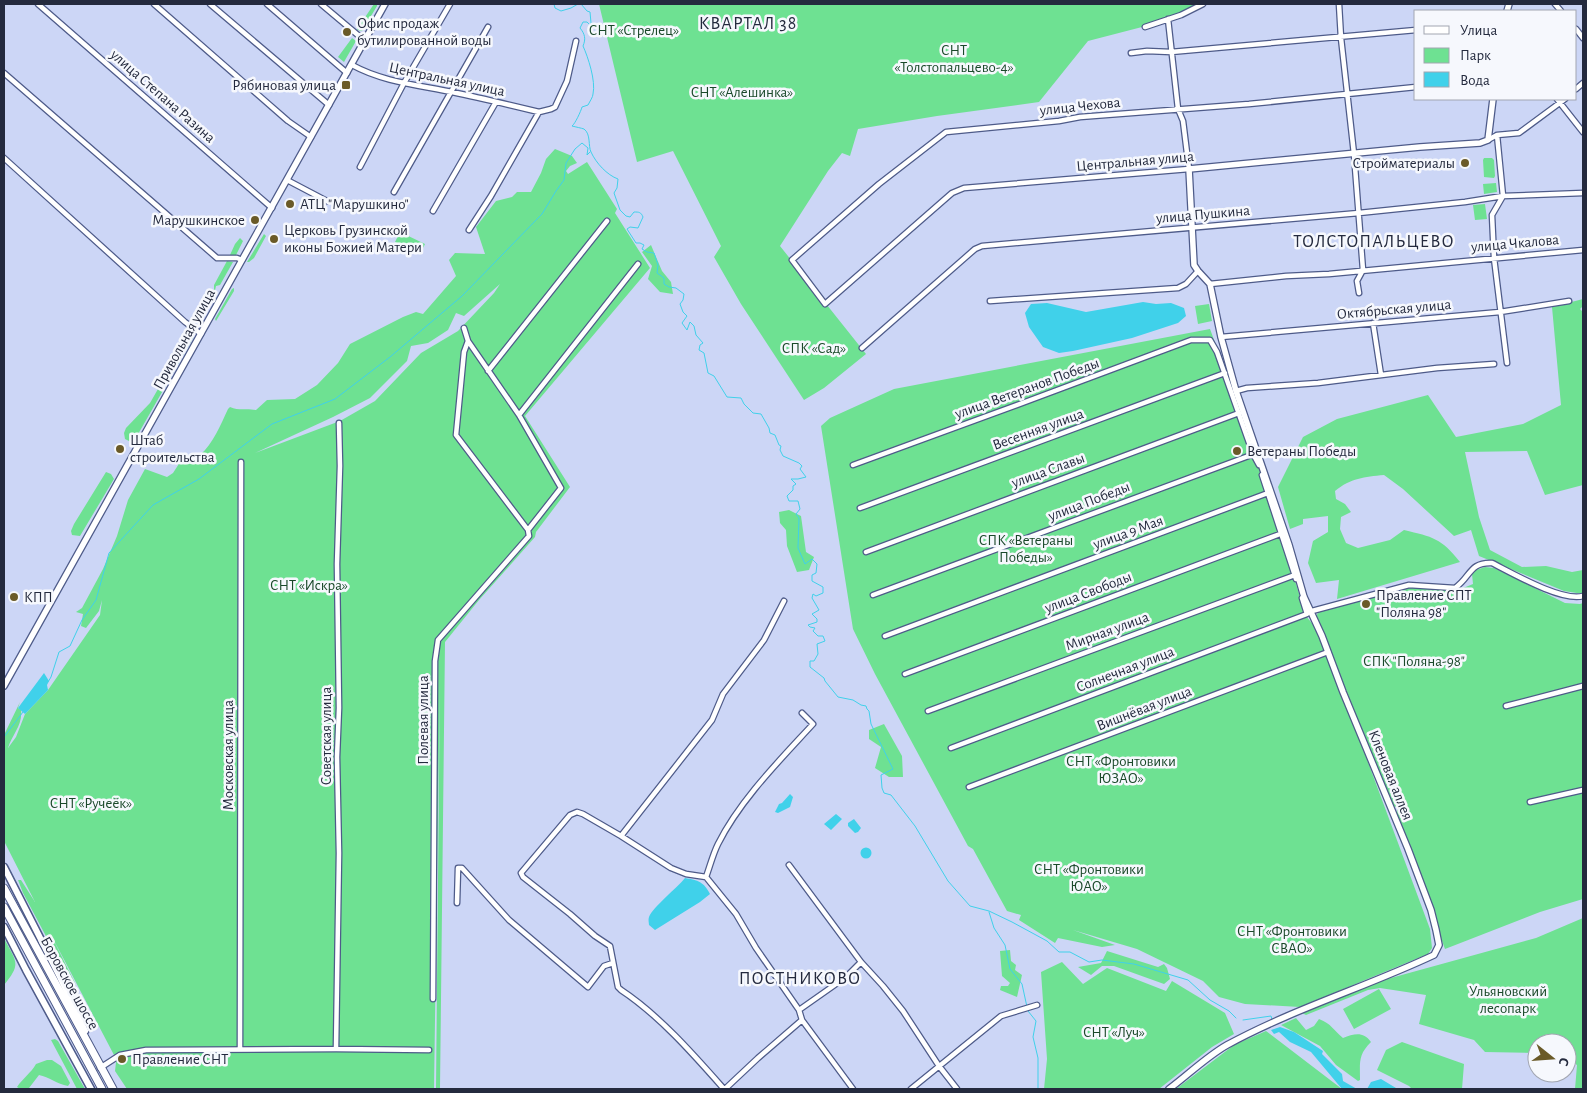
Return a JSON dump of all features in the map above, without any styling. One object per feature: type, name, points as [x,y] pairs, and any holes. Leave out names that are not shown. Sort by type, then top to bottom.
[{"type":"main road","points":[[4,866],[60,977],[84,1029],[91,1050]]},
{"type":"main road","name":"Боровское шоссе","points":[[4,888],[113,1089]]},
{"type":"main road","name":"Боровское шоссе","points":[[4,907],[102,1089]]},
{"type":"main road","points":[[4,927],[91,1089]]},
{"type":"street","name":"улица Степана Разина","points":[[38,4],[272,208]]},
{"type":"street","points":[[154,4],[288,121],[311,137]]},
{"type":"street","points":[[210,4],[329,105]]},
{"type":"street","points":[[266,4],[348,73]]},
{"type":"street","points":[[321,4],[365,41]]},
{"type":"street","name":"Привольная улица","points":[[4,686],[385,4]]},
{"type":"street","points":[[360,167],[404,83],[450,4]]},
{"type":"street","points":[[1146,27],[1181,15],[1204,4]]},
{"type":"street","points":[[1339,4],[1359,213],[1362,270],[1357,281],[1359,293]]},
{"type":"street","points":[[1168,19],[1178,109],[1183,121],[1189,169],[1194,265],[1210,284]]},
{"type":"street","points":[[394,192],[488,27]]},
{"type":"street","points":[[1131,53],[1147,51],[1172,52],[1414,30]]},
{"type":"street","points":[[469,230],[491,196],[539,112],[551,110],[555,107],[567,81],[576,41]]},
{"type":"street","name":"Центральная улица","points":[[352,65],[373,75],[404,83],[539,112]]},
{"type":"street","points":[[4,73],[217,258],[237,258],[242,260]]},
{"type":"street","name":"улица Чехова","points":[[825,304],[792,260],[879,184],[946,132],[1059,121],[1080,117],[1249,104],[1414,87]]},
{"type":"street","points":[[1488,140],[1493,100]]},
{"type":"street","points":[[1559,101],[1583,132]]},
{"type":"street","name":"Центральная улица","points":[[825,304],[952,193],[964,188],[1480,143],[1498,135],[1519,133],[1559,101]]},
{"type":"street","points":[[433,210],[496,102]]},
{"type":"street","points":[[1498,135],[1503,196],[1492,215],[1494,258],[1507,363]]},
{"type":"street","points":[[4,158],[185,322],[201,334]]},
{"type":"street","points":[[287,180],[327,202]]},
{"type":"street","name":"улица Пушкина","points":[[862,348],[975,249],[982,246],[1359,213],[1465,202],[1503,196],[1583,193]]},
{"type":"street","points":[[488,371],[607,221]]},
{"type":"street","name":"улица Чкалова","points":[[1210,284],[1583,250]]},
{"type":"street","points":[[464,328],[468,341],[519,415],[638,264]]},
{"type":"street","points":[[990,301],[1178,288],[1186,284],[1198,271]]},
{"type":"street","name":"Кленовая аллея","points":[[1169,1089],[1227,1045],[1299,1011],[1426,959],[1434,955],[1439,945],[1423,889],[1328,652],[1309,612],[1289,544],[1236,391],[1221,337],[1210,284]]},
{"type":"street","name":"Октябрьская улица","points":[[1221,337],[1500,312],[1569,302]]},
{"type":"street","points":[[1373,323],[1381,376]]},
{"type":"street","name":"улица Ветеранов Победы","points":[[853,464],[1192,340],[1210,340],[1225,373]]},
{"type":"street","points":[[468,341],[464,352],[456,435],[528,530]]},
{"type":"street","points":[[1236,391],[1247,388],[1318,383],[1437,368],[1494,364]]},
{"type":"street","points":[[1225,373],[1256,453],[1280,534],[1309,612]]},
{"type":"street","name":"Весенняя улица","points":[[860,508],[1225,373]]},
{"type":"street","name":"улица Славы","points":[[866,552],[1239,412]]},
{"type":"street","name":"Полевая улица","points":[[433,999],[435,660],[438,640],[530,536],[528,530],[561,488],[519,415]]},
{"type":"street","name":"Советская улица","points":[[336,1049],[339,853],[337,564],[340,466],[338,423]]},
{"type":"street","name":"улица Победы","points":[[873,594],[1256,453]]},
{"type":"street","name":"Московская улица","points":[[240,1049],[241,462]]},
{"type":"street","name":"улица 9 Мая","points":[[885,636],[1268,493]]},
{"type":"street","name":"улица Свободы","points":[[905,674],[1280,534]]},
{"type":"street","name":"Солнечная улица","points":[[951,748],[1309,612],[1409,585],[1455,588],[1465,581],[1473,568],[1484,563],[1492,563],[1556,593],[1578,598],[1583,596]]},
{"type":"street","name":"Мирная улица","points":[[928,711],[1295,575]]},
{"type":"street","points":[[621,836],[712,720],[723,694],[764,640],[784,601]]},
{"type":"street","name":"Вишнёвая улица","points":[[969,787],[1328,652]]},
{"type":"street","points":[[1506,706],[1583,686]]},
{"type":"street","points":[[706,877],[717,845],[741,808],[769,773],[813,724],[802,713]]},
{"type":"street","points":[[1530,802],[1583,790]]},
{"type":"street","points":[[802,1020],[725,1089],[641,1003],[618,987],[610,946],[595,936],[521,874],[570,815],[577,812],[621,836],[671,868],[686,874],[706,877],[736,914],[756,948],[799,1010],[802,1020],[853,1089]]},
{"type":"street","points":[[789,865],[861,962],[903,1011],[957,1089]]},
{"type":"street","points":[[457,903],[458,868],[462,868],[509,920],[588,987],[604,966],[613,963]]},
{"type":"street","points":[[799,1010],[846,976],[861,962]]},
{"type":"street","points":[[911,1089],[1001,1016],[1038,1005]]},
{"type":"street","points":[[100,1068],[120,1055],[146,1050],[429,1050]]},
{"type":"green space","points":[[374,4],[377,4],[377,6],[362,31],[358,30],[357,29]]},
{"type":"green space","points":[[599,4],[1206,4],[1169,20],[1088,41],[1039,102],[858,129],[850,156],[842,153],[828,171],[780,246],[866,354],[824,388],[804,400],[741,304],[714,257],[721,246],[673,151],[637,162]]},
{"type":"green space","points":[[352,38],[356,41],[344,62],[338,57]]},
{"type":"green space","name":"СНТ «Искра»","points":[[555,149],[572,156],[577,163],[570,166],[566,171],[568,174],[587,162],[617,209],[615,213],[650,268],[525,416],[570,487],[536,532],[535,537],[479,600],[445,642],[440,1089],[436,1089],[440,675],[434,1089],[127,1089],[115,1071],[117,1054],[114,1055],[49,931],[75,983],[77,995],[96,1024],[93,1031],[91,1029],[64,970],[23,893],[18,880],[21,880],[35,902],[4,841],[4,735],[20,702],[18,708],[21,710],[19,725],[8,748],[16,737],[25,714],[48,690],[100,615],[102,600],[99,611],[86,628],[81,626],[83,614],[76,612],[82,608],[103,569],[117,536],[128,500],[145,469],[167,477],[173,473],[184,456],[197,457],[205,450],[213,440],[230,407],[256,410],[267,400],[295,399],[317,385],[338,363],[350,344],[403,317],[416,312],[423,314],[456,276],[449,260],[455,253],[485,254],[476,227],[496,201],[512,197],[517,192],[531,192],[546,159]],"holes":[[[500,284],[494,293],[458,331],[421,353],[375,401],[340,421],[255,453],[370,398],[407,361],[411,346],[428,343],[448,330],[456,313],[464,316]]]},
{"type":"green space","points":[[1484,158],[1492,158],[1494,160],[1494,178],[1484,177]]},
{"type":"green space","points":[[1496,183],[1497,192],[1484,194],[1483,184]]},
{"type":"green space","points":[[1485,204],[1487,219],[1475,220],[1473,205]]},
{"type":"green space","points":[[400,232],[425,244],[420,254],[395,242]]},
{"type":"green space","points":[[264,234],[266,236],[254,258],[247,262]]},
{"type":"green space","points":[[240,238],[243,241],[236,255],[230,255],[235,244]]},
{"type":"green space","points":[[651,245],[662,271],[671,282],[673,294],[660,292],[648,279],[652,266],[642,252]]},
{"type":"green space","points":[[227,261],[233,262],[220,285],[216,286],[214,295],[211,297],[214,285]]},
{"type":"green space","points":[[234,288],[234,291],[216,321],[215,319]]},
{"type":"green space","points":[[1583,299],[1583,306],[1580,309],[1583,312],[1583,485],[1545,495],[1527,451],[1465,452],[1479,517],[1490,550],[1522,567],[1546,566],[1572,572],[1583,570],[1583,594],[1564,591],[1479,556],[1471,530],[1454,536],[1403,489],[1384,475],[1358,479],[1347,483],[1335,491],[1336,499],[1345,504],[1351,512],[1341,517],[1340,529],[1346,543],[1358,548],[1390,540],[1404,530],[1442,543],[1460,562],[1337,599],[1339,580],[1316,583],[1308,563],[1313,541],[1328,532],[1328,516],[1303,519],[1303,524],[1290,529],[1278,487],[1303,437],[1337,419],[1428,395],[1456,437],[1523,424],[1561,405],[1552,307]]},
{"type":"green space","points":[[1209,304],[1212,321],[1198,324],[1195,306]]},
{"type":"green space","points":[[1210,329],[1251,440],[1306,616],[1320,633],[1430,929],[1432,948],[1428,954],[1300,1007],[1245,1004],[1219,997],[1203,981],[1137,949],[1073,930],[1115,945],[1102,947],[1058,938],[1055,943],[1019,920],[1021,915],[1007,911],[973,849],[968,846],[875,674],[853,629],[821,426],[830,418],[894,389]]},
{"type":"green space","points":[[190,333],[194,336],[133,443],[125,439],[124,433],[126,428],[150,403]]},
{"type":"green space","points":[[106,472],[111,474],[114,479],[80,536],[72,535],[71,531],[74,524]]},
{"type":"green space","points":[[789,510],[801,516],[806,552],[814,557],[809,570],[797,572],[787,546],[786,530],[780,523],[779,512]]},
{"type":"green space","name":"СПК \"Поляна-98\"","points":[[1485,567],[1494,568],[1565,603],[1583,603],[1583,899],[1540,912],[1445,949],[1396,815],[1398,808],[1393,806],[1316,616],[1320,610],[1404,587],[1424,586],[1456,591],[1473,584],[1472,574],[1476,570]]},
{"type":"green space","points":[[884,724],[902,756],[903,777],[889,777],[875,768],[881,747],[869,739],[869,730]]},
{"type":"green space","name":"Ульяновский лесопарк","points":[[1583,918],[1583,1089],[1575,1089],[1577,1083],[1577,1033],[1527,1033],[1527,1053],[1485,1052],[1474,1040],[1419,1024],[1426,995],[1380,988],[1368,990],[1306,1015],[1302,1013],[1380,981],[1536,938]]},
{"type":"green space","points":[[4,938],[12,952],[15,967],[4,985]]},
{"type":"green space","points":[[1010,950],[1011,961],[1016,965],[1015,970],[1022,975],[1017,997],[1000,990],[1001,986],[1008,986],[1010,983],[1002,976],[1000,951]]},
{"type":"green space","points":[[1107,951],[1158,967],[1164,964],[1170,979],[1164,984],[1114,966],[1102,966],[1091,975],[1078,967],[1101,963]]},
{"type":"green space","name":"СНТ «Луч»","points":[[1062,962],[1083,984],[1107,968],[1166,991],[1172,981],[1225,1013],[1234,1034],[1212,1047],[1159,1089],[1044,1089],[1047,1059],[1041,972]]},
{"type":"green space","points":[[1379,989],[1391,1009],[1354,1029],[1343,1009]]},
{"type":"green space","points":[[1296,1018],[1306,1030],[1314,1026],[1319,1019],[1330,1025],[1343,1038],[1358,1034],[1365,1036],[1371,1042],[1362,1055],[1360,1080],[1358,1081],[1336,1065],[1320,1046],[1281,1025]]},
{"type":"green space","points":[[1266,1031],[1342,1089],[1176,1089],[1234,1045]]},
{"type":"green space","points":[[55,1039],[58,1041],[85,1089],[77,1089],[51,1040]]},
{"type":"green space","points":[[1402,1042],[1464,1064],[1462,1089],[1412,1089],[1377,1070],[1386,1050]]},
{"type":"green space","points":[[52,1060],[61,1066],[70,1083],[68,1086],[39,1075],[30,1089],[20,1089],[17,1087],[36,1064]]},
{"type":"water","points":[[1143,302],[1156,304],[1171,303],[1184,308],[1186,316],[1178,323],[1132,338],[1059,353],[1043,347],[1029,327],[1025,313],[1031,304],[1047,303],[1086,312]]},
{"type":"water","points":[[44,673],[49,681],[47,685],[48,690],[25,714],[18,708]]},
{"type":"water","points":[[790,794],[793,797],[790,807],[778,813],[775,812],[779,804]]},
{"type":"water","points":[[836,814],[842,819],[831,830],[824,824]]},
{"type":"water","points":[[854,819],[861,828],[855,833],[848,826],[848,823]]},
{"type":"water","points":[[866,847],[872,853],[866,859],[860,853]]},
{"type":"water","points":[[685,878],[700,882],[710,894],[655,930],[649,925],[651,913]]},
{"type":"water","points":[[1280,1027],[1294,1032],[1323,1051],[1322,1054],[1342,1074],[1343,1081],[1357,1089],[1342,1089],[1311,1052],[1290,1042],[1279,1032],[1274,1034],[1271,1030]]},
{"type":"water","points":[[1381,1079],[1398,1089],[1367,1089],[1371,1082]]},
{"type":"waterway","points":[[554,4],[555,8],[561,11],[578,4]]},
{"type":"waterway","points":[[581,4],[590,12],[590,25],[587,22],[583,22],[580,28],[583,32],[583,46],[591,69],[594,89],[588,105],[582,107],[572,126],[586,131],[593,156],[606,172],[618,179],[617,188],[614,193],[620,210],[630,217],[634,212],[642,215],[643,217],[638,228],[630,227],[627,229],[636,243],[644,245],[642,249],[654,253],[658,265],[657,273],[664,278],[664,284],[676,288],[684,294],[680,304],[687,316],[682,323],[687,330],[690,322],[694,326],[696,335],[703,343],[700,345],[699,350],[704,353],[708,373],[714,376],[727,397],[741,398],[753,413],[761,414],[770,433],[775,435],[781,446],[780,450],[783,456],[802,466],[800,469],[806,477],[791,479],[796,484],[787,496],[789,501],[798,501],[800,509],[796,514],[799,518],[798,548],[805,564],[812,559],[817,564],[816,573],[812,575],[812,581],[823,587],[823,593],[816,596],[813,594],[812,598],[819,610],[812,614],[817,619],[817,622],[808,625],[815,628],[813,631],[818,636],[823,636],[825,641],[817,644],[818,654],[814,661],[810,661],[810,667],[824,678],[838,697],[853,700],[866,706],[869,711],[871,724],[893,769],[881,775],[884,793],[891,795],[915,826],[948,881],[970,906],[989,911],[1012,922],[1047,941],[1059,952],[1070,952],[1089,962],[1102,960],[1134,964],[1188,980],[1210,1000],[1229,1011],[1236,1018]]},
{"type":"waterway","points":[[48,682],[59,652],[70,646],[82,620],[96,600],[109,553],[153,505],[199,479],[272,424],[335,399],[390,357],[462,296],[542,214],[564,180],[566,163],[575,149],[582,143],[588,148],[587,155],[590,152]]},
{"type":"waterway","points":[[4,737],[23,712]]},
{"type":"waterway","points":[[989,912],[994,928],[1005,945],[1010,969],[1022,984],[1027,1007]]},
{"type":"waterway","points":[[1028,1011],[1036,1021],[1033,1037],[1038,1058],[1038,1089]]},
{"type":"waterway","points":[[1243,1020],[1271,1016],[1272,1019]]},
{"type":"place","name":"Офис продаж бутилированной воды","points":[[347,32]]},
{"type":"place","name":"Рябиновая улица","points":[[346,85]]},
{"type":"place","name":"Стройматериалы","points":[[1465,163]]},
{"type":"place","name":"АТЦ \"Марушкино\"","points":[[290,204]]},
{"type":"place","name":"Марушкинское","points":[[255,220]]},
{"type":"place","name":"Церковь Грузинской иконы Божией Матери","points":[[274,239]]},
{"type":"place","name":"Штаб строительства","points":[[120,449]]},
{"type":"place","name":"Ветераны Победы","points":[[1237,451]]},
{"type":"place","name":"КПП","points":[[14,597]]},
{"type":"place","name":"Правление СПТ \"Поляна 98\"","points":[[1366,604]]},
{"type":"place","name":"Правление СНТ","points":[[122,1059]]},
{"type":"district","name":"КВАРТАЛ 38","points":[[748,23]]},
{"type":"district","name":"ТОЛСТОПАЛЬЦЕВО","points":[[1374,241]]},
{"type":"district","name":"ПОСТНИКОВО","points":[[800,978]]},
{"type":"park label","name":"СНТ «Стрелец»","points":[[634,30]]},
{"type":"park label","name":"СНТ «Толстопальцево-4»","points":[[954,58]]},
{"type":"park label","name":"СНТ «Алешинка»","points":[[742,92]]},
{"type":"park label","name":"СПК «Сад»","points":[[814,348]]},
{"type":"park label","name":"СПК «Ветераны Победы»","points":[[1026,548]]},
{"type":"park label","name":"СНТ «Фронтовики ЮЗАО»","points":[[1121,770]]},
{"type":"park label","name":"СНТ «Ручеёк»","points":[[91,803]]},
{"type":"park label","name":"СНТ «Фронтовики ЮАО»","points":[[1089,878]]},
{"type":"park label","name":"СНТ «Фронтовики СВАО»","points":[[1292,940]]}]
